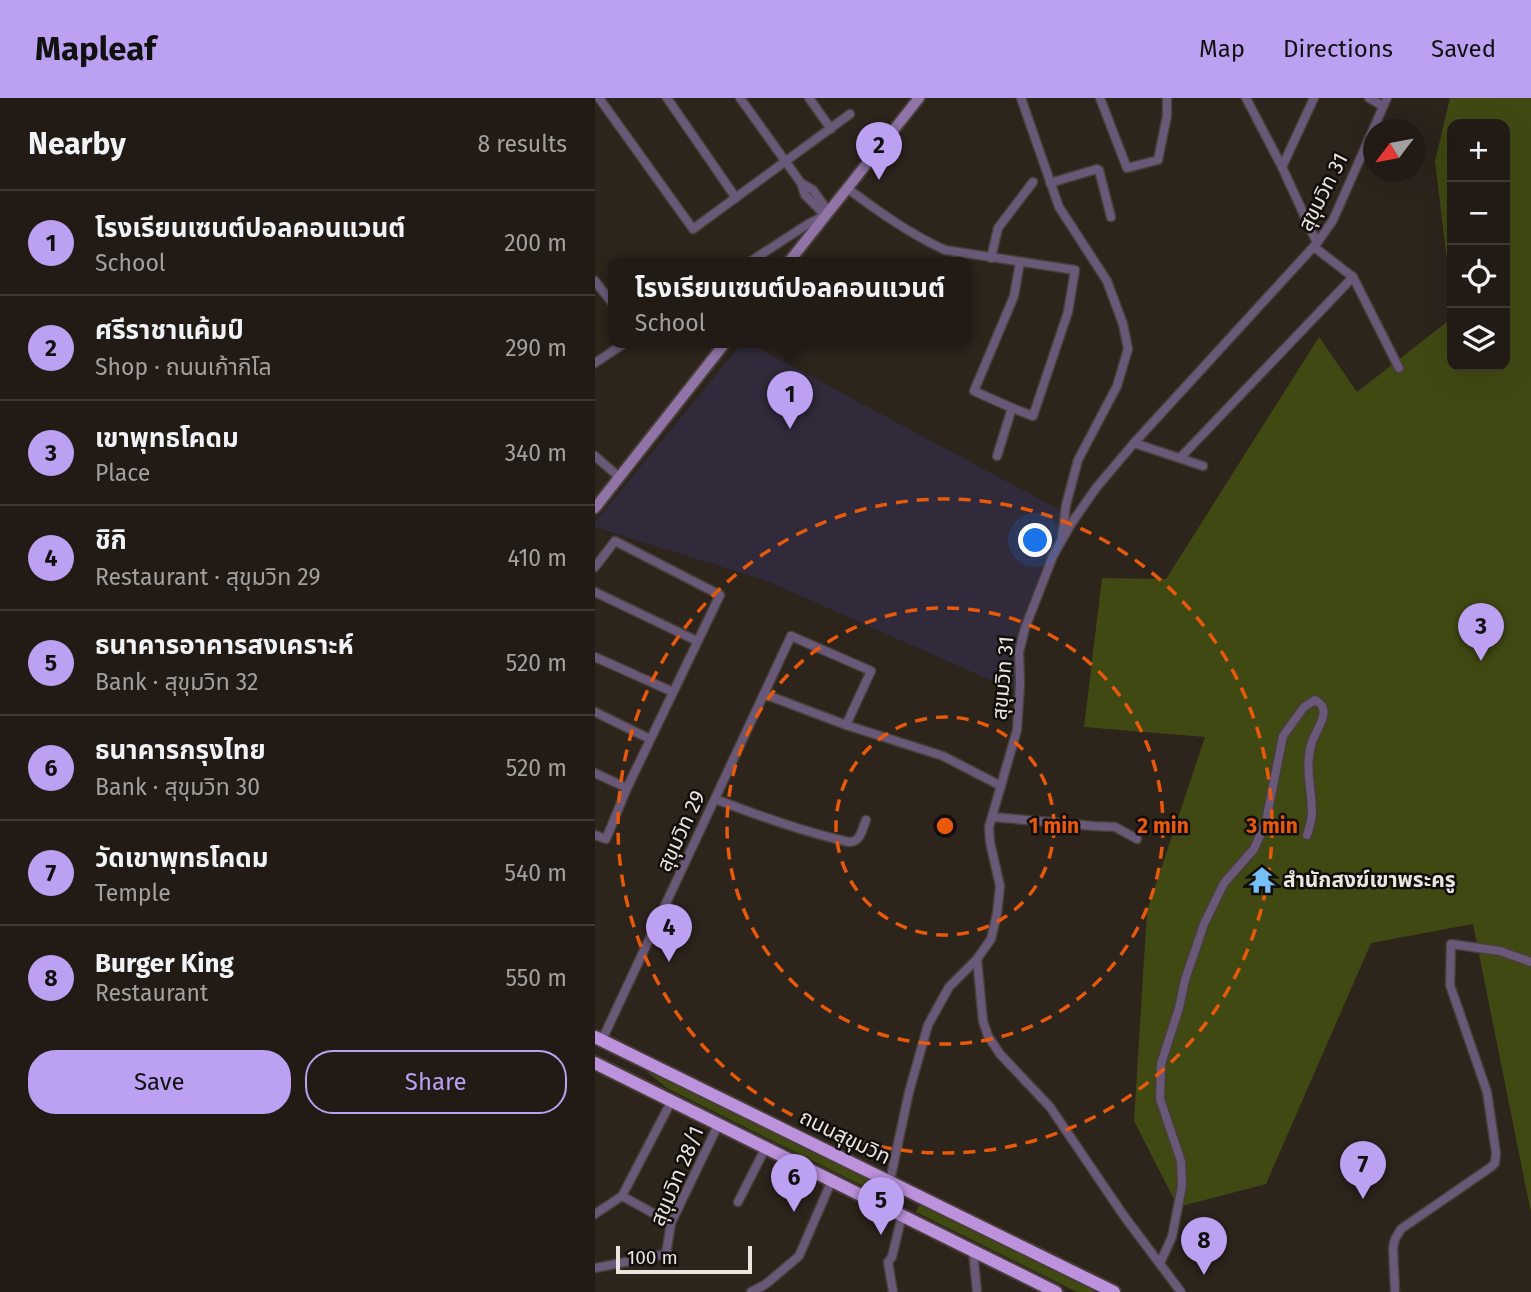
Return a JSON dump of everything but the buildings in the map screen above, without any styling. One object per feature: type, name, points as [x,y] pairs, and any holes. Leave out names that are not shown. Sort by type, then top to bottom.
[{"type":"highway","name":"ถนนสุขุมวิท","points":[[598,1039],[1114,1292]]},
{"type":"highway","name":"ถนนสุขุมวิท","points":[[595,1063],[1056,1292]]},
{"type":"main road","points":[[793,257],[919,98]]},
{"type":"main road","points":[[595,508],[721,348]]},
{"type":"street","points":[[599,98],[693,229],[850,114]]},
{"type":"street","points":[[667,98],[736,198]]},
{"type":"street","points":[[740,98],[801,183],[805,195],[826,213],[757,257]]},
{"type":"street","points":[[809,98],[831,129]]},
{"type":"street","points":[[1021,98],[1059,208],[1107,281],[1123,324],[1128,349],[1117,386],[1078,460],[1066,505],[1061,542]]},
{"type":"street","points":[[1100,98],[1127,168],[1158,160],[1167,116],[1167,98]]},
{"type":"street","points":[[1246,98],[1282,167],[1316,245],[1353,277],[1399,368]]},
{"type":"street","points":[[1282,167],[1314,98]]},
{"type":"street","points":[[1369,98],[1385,102]]},
{"type":"street","name":"สุขุมวิท 31","points":[[890,1181],[909,1093],[928,1025],[949,987],[977,959],[991,939],[1000,886],[989,827],[1017,730],[1019,652],[1025,628],[1053,556],[1080,509],[1134,443],[1316,245],[1333,220],[1385,102]]},
{"type":"street","points":[[1050,183],[1097,169],[1111,217]]},
{"type":"street","points":[[991,258],[998,228],[1033,182]]},
{"type":"street","points":[[848,188],[883,216],[946,250],[991,258],[1020,262],[1075,271],[1068,312],[1033,416],[974,391],[1014,296],[1020,262]]},
{"type":"street","points":[[1180,458],[1353,277]]},
{"type":"street","points":[[595,281],[608,298]]},
{"type":"street","points":[[595,363],[618,348]]},
{"type":"street","points":[[997,456],[1012,408]]},
{"type":"street","points":[[1134,443],[1203,466]]},
{"type":"street","points":[[595,456],[619,477]]},
{"type":"street","points":[[595,567],[615,541],[720,595],[627,788],[606,839],[595,835]]},
{"type":"street","points":[[595,592],[697,640]]},
{"type":"street","name":"สุขุมวิท 29","points":[[598,1039],[791,636],[870,671],[846,725]]},
{"type":"street","points":[[595,657],[673,692]]},
{"type":"street","points":[[764,694],[846,725],[943,756],[1002,786]]},
{"type":"street","points":[[1160,1263],[1172,1237],[1182,1186],[1181,1161],[1160,1098],[1161,1064],[1204,924],[1224,883],[1254,849],[1266,821],[1283,736],[1304,707],[1315,700],[1320,702],[1324,718],[1312,743],[1308,775],[1312,816],[1307,835]]},
{"type":"street","points":[[595,712],[650,739]]},
{"type":"street","points":[[595,773],[627,788]]},
{"type":"street","points":[[715,799],[772,821],[849,842],[858,839],[866,820]]},
{"type":"street","points":[[992,817],[1115,827],[1137,839]]},
{"type":"street","points":[[1395,1292],[1393,1248],[1402,1229],[1495,1163],[1496,1153],[1487,1092],[1450,985],[1451,944],[1500,951],[1531,962]]},
{"type":"street","points":[[977,959],[983,1021],[988,1036],[1000,1054],[1050,1107],[1124,1216],[1181,1292]]},
{"type":"street","points":[[595,1214],[622,1196],[672,1100]]},
{"type":"street","name":"สุขุมวิท 28/1","points":[[595,1268],[666,1254],[671,1223],[719,1123]]},
{"type":"street","points":[[738,1202],[767,1147]]},
{"type":"street","points":[[751,1292],[766,1284],[799,1256],[832,1180]]},
{"type":"street","points":[[622,1196],[671,1223]]},
{"type":"street","points":[[893,1292],[888,1262],[892,1257],[902,1215]]},
{"type":"street","points":[[972,1251],[977,1292]]},
{"type":"shaded area","points":[[738,348],[758,348],[1075,518],[1027,619],[1017,692],[767,581],[595,527],[595,522]]},
{"type":"green space","points":[[1450,98],[1531,98],[1531,1213],[1473,924],[1371,943],[1266,1184],[1178,1207],[1134,1121],[1147,911],[1205,737],[1084,727],[1102,578],[1166,579],[1319,337],[1357,392],[1447,322],[1447,371],[1510,371],[1510,119],[1447,119],[1447,261],[1435,161]]},
{"type":"green space","points":[[646,1071],[669,1079],[876,1182],[873,1191],[667,1088]]},
{"type":"green space","points":[[920,1204],[1096,1292],[1077,1292],[916,1212]]},
{"type":"place","name":"ศรีราชาแค้มป์","points":[[879,180]]},
{"type":"place","name":"โรงเรียนเซนต์ปอลคอนแวนต์","points":[[790,429]]},
{"type":"place","name":"เขาพุทธโคดม","points":[[1481,661]]},
{"type":"place","name":"สำนักสงฆ์เขาพระครู","points":[[1262,880]]},
{"type":"place","name":"ชิกิ","points":[[669,962]]},
{"type":"place","name":"วัดเขาพุทธโคดม","points":[[1363,1199]]},
{"type":"place","name":"ธนาคารกรุงไทย","points":[[794,1212]]},
{"type":"place","name":"ธนาคารอาคารสงเคราะห์","points":[[881,1235]]},
{"type":"place","name":"Burger King","points":[[1204,1275]]}]
